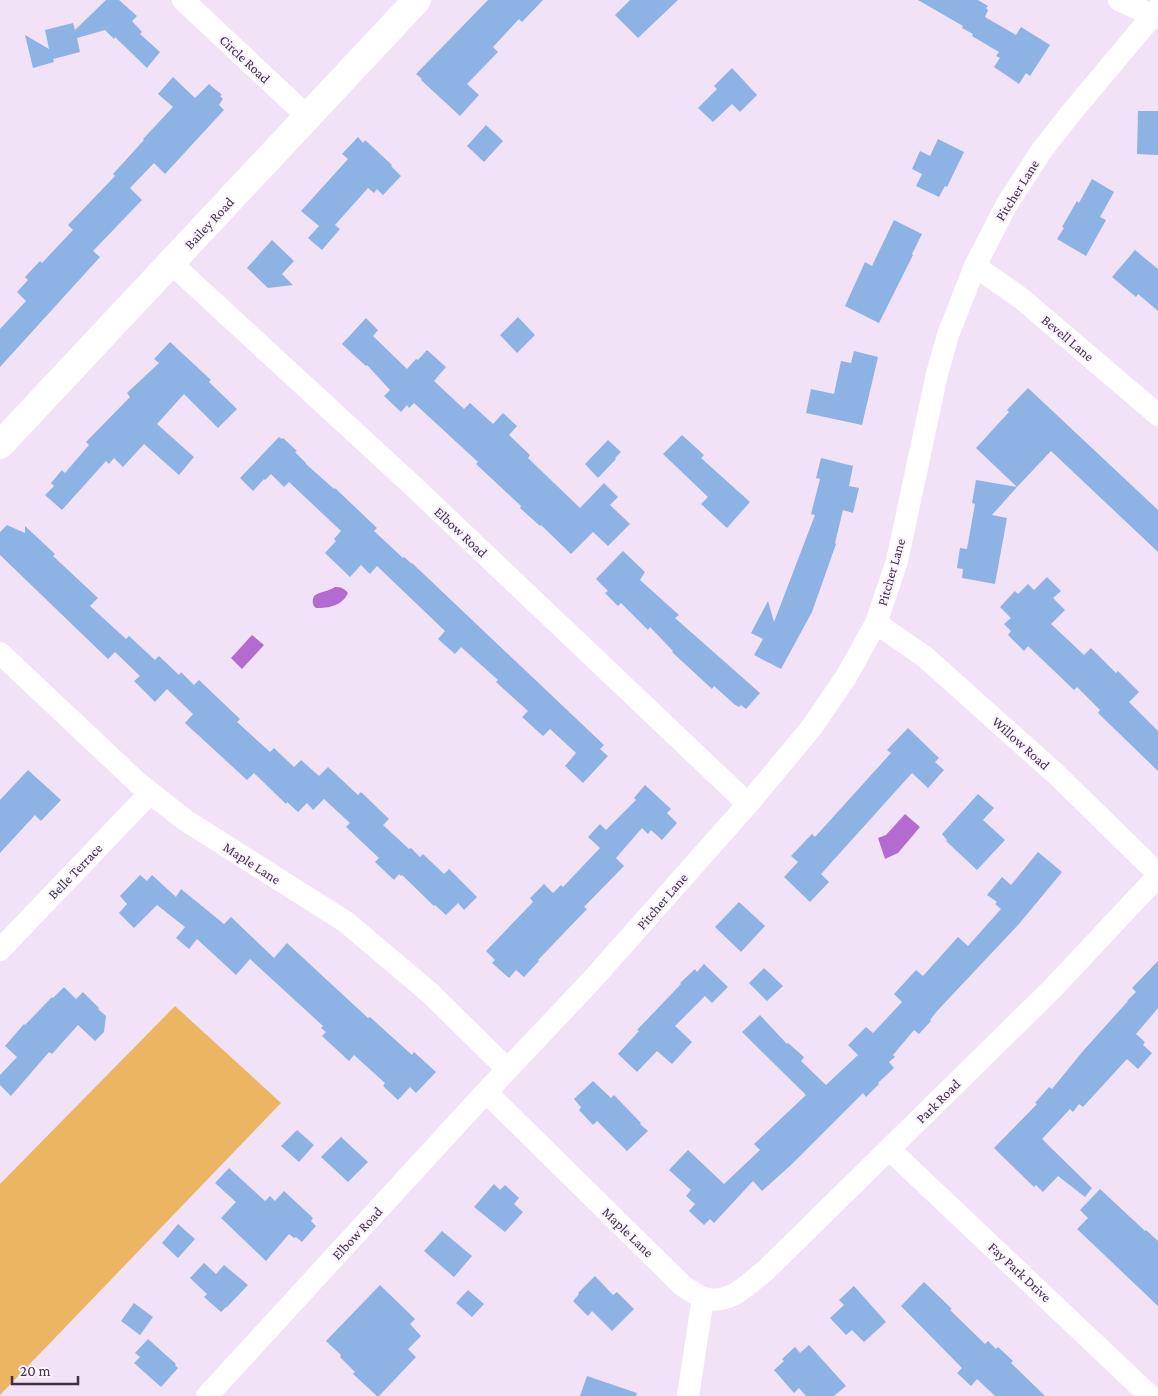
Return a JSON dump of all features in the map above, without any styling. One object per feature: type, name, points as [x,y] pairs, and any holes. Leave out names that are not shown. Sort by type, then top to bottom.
[{"type":"street","name":"Circle Road","points":[[183,0],[308,117]]},
{"type":"street","name":"Bailey Road","points":[[0,445],[417,0]]},
{"type":"street","points":[[1118,0],[1156,14]]},
{"type":"street","name":"Pitcher Lane","points":[[507,1070],[592,980],[748,804],[817,720],[846,677],[876,623],[897,561],[937,374],[948,335],[974,266],[1007,204],[1042,150],[1071,112],[1156,14]]},
{"type":"street","name":"Elbow Road","points":[[171,263],[419,492],[748,804]]},
{"type":"street","name":"Bevell Lane","points":[[974,266],[1022,299],[1158,415]]},
{"type":"street","name":"Willow Road","points":[[876,623],[932,664],[1057,775],[1158,875]]},
{"type":"street","name":"Maple Lane","points":[[0,652],[138,784],[186,820],[346,922],[431,994],[507,1070]]},
{"type":"street","name":"Belle Terrace","points":[[0,950],[150,792]]},
{"type":"street","name":"Park Road","points":[[703,1298],[718,1300],[733,1296],[766,1270],[1052,989],[1158,875]]},
{"type":"street","name":"Elbow Road","points":[[207,1396],[507,1070]]},
{"type":"street","name":"Maple Lane","points":[[486,1092],[683,1286],[703,1298]]},
{"type":"street","name":"Fay Park Drive","points":[[889,1149],[1150,1396]]},
{"type":"street","points":[[688,1396],[703,1298]]},
{"type":"shaded area","points":[[335,587],[342,588],[348,593],[342,601],[330,607],[316,608],[313,603],[314,596]]},
{"type":"shaded area","points":[[252,635],[264,645],[242,669],[231,658]]},
{"type":"shaded area","points":[[905,814],[920,827],[898,853],[885,859],[878,838],[886,835]]},
{"type":"shaded area","points":[[175,1006],[281,1103],[0,1395],[0,1184]]},
{"type":"building","points":[[106,0],[119,0],[137,16],[132,21],[142,32],[140,34],[160,52],[147,68],[115,37],[114,39],[105,30],[77,38],[80,52],[53,59],[54,62],[33,68],[25,35],[49,49],[45,30],[73,23],[75,30]]},
{"type":"building","points":[[488,0],[543,0],[522,22],[519,19],[493,47],[498,52],[467,84],[479,95],[460,116],[416,74]]},
{"type":"building","points":[[630,0],[678,0],[638,38],[615,15]]},
{"type":"building","points":[[918,0],[978,0],[988,6],[985,17],[1016,35],[1021,27],[1050,45],[1030,76],[1026,73],[1019,84],[994,67],[1000,58],[996,56],[999,52],[972,36],[973,34],[962,28],[963,26]]},
{"type":"building","points":[[732,68],[757,95],[740,112],[732,104],[713,122],[698,108],[717,89],[714,86]]},
{"type":"building","points":[[173,77],[195,98],[209,84],[222,95],[220,96],[223,99],[219,105],[224,110],[165,174],[154,163],[130,188],[142,200],[93,251],[100,257],[0,367],[0,329],[26,301],[17,292],[28,280],[25,277],[40,261],[42,263],[73,230],[68,225],[115,176],[113,174],[173,107],[158,94]]},
{"type":"building","points":[[1138,111],[1158,111],[1158,155],[1137,154]]},
{"type":"building","points":[[486,125],[503,141],[484,162],[467,146]]},
{"type":"building","points":[[358,137],[363,143],[365,140],[401,176],[383,195],[377,189],[374,193],[368,188],[335,225],[340,229],[322,250],[308,238],[319,226],[301,211],[348,159],[342,154]]},
{"type":"building","points":[[938,139],[964,152],[947,187],[945,186],[939,197],[916,186],[922,174],[912,169],[920,151],[930,156]]},
{"type":"building","points":[[1092,179],[1114,192],[1100,217],[1106,220],[1086,256],[1057,239],[1077,201],[1079,203]]},
{"type":"building","points":[[894,220],[922,234],[879,323],[845,306],[865,262],[872,266]]},
{"type":"building","points":[[272,240],[294,261],[282,274],[293,285],[268,288],[247,268]]},
{"type":"building","points":[[1135,250],[1158,269],[1158,311],[1138,294],[1136,297],[1112,277]]},
{"type":"building","points":[[518,317],[535,335],[517,353],[500,335]]},
{"type":"building","points":[[366,318],[378,330],[373,336],[407,369],[427,350],[446,367],[434,381],[464,409],[470,403],[493,424],[503,413],[517,426],[509,435],[530,455],[528,458],[580,508],[604,483],[618,497],[610,505],[630,524],[608,546],[593,532],[571,554],[520,508],[521,506],[476,464],[478,462],[414,403],[409,408],[407,405],[401,412],[384,396],[390,390],[367,365],[342,344]]},
{"type":"building","points":[[170,342],[211,380],[209,382],[237,409],[218,428],[184,394],[157,424],[194,457],[179,475],[144,444],[123,467],[114,458],[109,464],[106,461],[62,510],[45,495],[54,486],[51,483],[62,470],[65,473],[89,445],[86,442],[130,397],[127,393],[159,363],[154,359]]},
{"type":"building","points":[[854,351],[878,357],[862,425],[806,413],[811,389],[834,394],[841,361],[851,363]]},
{"type":"building","points":[[1028,388],[1158,510],[1158,552],[1051,451],[1017,487],[976,448]]},
{"type":"building","points":[[682,435],[704,455],[701,458],[750,502],[727,528],[701,504],[708,497],[663,454]]},
{"type":"building","points":[[279,437],[283,438],[297,451],[295,452],[306,464],[335,488],[377,528],[374,531],[403,558],[412,563],[604,745],[600,749],[608,756],[583,783],[565,766],[576,753],[550,729],[543,736],[522,717],[528,711],[496,682],[498,680],[461,647],[455,654],[438,639],[445,631],[377,566],[370,574],[361,565],[350,577],[325,553],[336,541],[334,539],[341,531],[289,482],[284,487],[271,474],[253,491],[240,478]]},
{"type":"building","points":[[608,440],[621,452],[598,478],[585,464]]},
{"type":"building","points":[[821,458],[853,466],[849,486],[859,488],[853,513],[843,510],[836,544],[812,612],[781,669],[754,655],[763,639],[751,633],[768,601],[774,622],[815,515],[811,514],[820,479],[816,478]]},
{"type":"building","points":[[976,480],[1017,487],[992,515],[1007,518],[995,584],[962,578],[963,569],[957,568],[960,548],[967,549],[975,504],[972,503]]},
{"type":"building","points":[[7,525],[25,533],[25,526],[55,554],[53,556],[98,598],[90,606],[126,639],[129,636],[155,660],[159,656],[179,675],[181,672],[194,685],[199,680],[240,719],[237,722],[270,752],[274,748],[294,767],[301,760],[319,776],[328,767],[358,795],[361,792],[389,819],[383,825],[409,849],[411,848],[420,857],[423,854],[444,874],[449,869],[477,897],[464,910],[458,903],[446,915],[402,875],[399,874],[394,880],[375,862],[379,858],[346,827],[350,823],[324,799],[313,810],[307,803],[298,812],[287,802],[286,804],[254,773],[247,780],[185,723],[193,714],[167,689],[155,702],[134,681],[140,676],[115,652],[108,659],[0,555],[0,532]]},
{"type":"building","points":[[623,551],[645,572],[640,580],[679,615],[675,618],[760,693],[746,709],[741,705],[739,707],[734,704],[714,686],[712,689],[672,652],[650,627],[648,630],[621,603],[618,606],[605,593],[608,591],[596,579]]},
{"type":"building","points":[[1047,577],[1061,591],[1053,598],[1065,610],[1051,624],[1084,655],[1091,648],[1116,673],[1118,671],[1139,692],[1129,702],[1158,731],[1158,771],[1098,713],[1100,710],[1077,687],[1074,690],[1028,646],[1024,651],[1008,635],[1011,631],[1004,624],[1011,618],[1000,607],[1015,591],[1018,594],[1028,584],[1034,590]]},
{"type":"building","points":[[908,728],[939,758],[935,762],[944,770],[928,788],[912,773],[821,874],[829,882],[810,902],[784,877],[798,862],[791,856],[812,834],[815,837],[891,753],[887,750]]},
{"type":"building","points":[[28,770],[61,800],[41,821],[35,815],[0,853],[0,800]]},
{"type":"building","points":[[645,785],[671,809],[667,813],[677,823],[662,840],[651,830],[648,834],[642,828],[616,858],[624,866],[584,907],[587,909],[524,977],[516,970],[509,978],[492,963],[495,960],[486,951],[533,902],[530,898],[544,884],[553,893],[561,885],[563,887],[600,848],[588,837],[600,824],[606,830],[636,800],[634,798]]},
{"type":"building","points":[[978,794],[994,808],[983,820],[1005,840],[977,870],[946,841],[942,834]]},
{"type":"building","points":[[1038,852],[1062,872],[1019,924],[938,1010],[919,1034],[914,1030],[893,1055],[895,1057],[889,1062],[894,1068],[866,1097],[863,1093],[791,1165],[762,1191],[753,1181],[714,1223],[710,1219],[704,1225],[689,1211],[695,1204],[686,1196],[691,1190],[669,1170],[688,1150],[724,1184],[760,1150],[754,1144],[806,1095],[742,1032],[760,1015],[787,1044],[804,1057],[801,1061],[826,1085],[858,1055],[848,1045],[866,1027],[873,1033],[902,1002],[894,994],[916,970],[923,976],[958,937],[968,946],[1001,909],[995,904],[997,902],[987,895],[1002,877],[1011,885]]},
{"type":"building","points":[[140,875],[147,881],[152,875],[176,897],[181,889],[224,924],[231,917],[274,958],[287,943],[368,1018],[370,1017],[412,1055],[414,1052],[436,1072],[416,1093],[410,1087],[398,1100],[383,1086],[385,1083],[354,1055],[349,1061],[322,1036],[326,1032],[321,1028],[323,1026],[250,959],[236,975],[197,939],[189,949],[176,938],[185,927],[157,905],[134,928],[119,913],[127,904],[120,896]]},
{"type":"building","points":[[739,902],[765,926],[741,952],[715,927]]},
{"type":"building","points":[[1158,961],[1158,1008],[1136,1034],[1145,1042],[1143,1045],[1152,1053],[1138,1069],[1127,1059],[1083,1107],[1079,1104],[1073,1112],[1070,1109],[1042,1139],[1092,1188],[1085,1197],[1058,1176],[1043,1192],[1036,1185],[1034,1187],[994,1148],[1037,1104],[1035,1103],[1049,1087],[1052,1089],[1136,992],[1132,988]]},
{"type":"building","points":[[704,964],[728,987],[712,1003],[705,996],[675,1026],[692,1042],[672,1064],[657,1051],[637,1072],[618,1054],[680,983],[695,969],[697,972]]},
{"type":"building","points":[[764,968],[783,986],[767,1001],[749,983]]},
{"type":"building","points":[[64,987],[76,999],[83,992],[99,1008],[106,1016],[104,1032],[95,1041],[78,1025],[52,1054],[49,1052],[11,1096],[0,1085],[0,1075],[17,1057],[5,1046],[24,1024]]},
{"type":"building","points":[[593,1081],[611,1098],[614,1095],[648,1131],[627,1151],[597,1121],[593,1125],[579,1110],[581,1107],[574,1099]]},
{"type":"building","points":[[297,1130],[314,1145],[299,1162],[281,1146]]},
{"type":"building","points":[[341,1137],[368,1162],[348,1182],[321,1157]]},
{"type":"building","points":[[229,1168],[265,1201],[270,1196],[275,1201],[284,1191],[313,1218],[311,1221],[316,1226],[302,1242],[289,1234],[266,1261],[221,1218],[236,1202],[215,1183]]},
{"type":"building","points":[[494,1184],[500,1190],[505,1185],[519,1198],[514,1204],[523,1212],[505,1232],[474,1207]]},
{"type":"building","points":[[1100,1189],[1158,1241],[1158,1306],[1077,1229],[1088,1218],[1080,1210]]},
{"type":"building","points":[[178,1224],[195,1239],[178,1258],[162,1243]]},
{"type":"building","points":[[442,1231],[472,1256],[454,1277],[424,1251]]},
{"type":"building","points":[[204,1263],[216,1274],[224,1265],[248,1285],[221,1312],[204,1297],[207,1294],[190,1278]]},
{"type":"building","points":[[595,1276],[613,1295],[617,1292],[634,1309],[612,1331],[592,1311],[588,1316],[573,1301],[578,1293]]},
{"type":"building","points":[[924,1282],[985,1344],[988,1341],[996,1349],[998,1347],[1013,1361],[1011,1363],[1045,1396],[995,1396],[977,1379],[971,1386],[957,1373],[962,1368],[901,1306]]},
{"type":"building","points":[[380,1285],[415,1319],[410,1324],[421,1336],[408,1349],[416,1357],[377,1396],[353,1374],[355,1372],[326,1341]]},
{"type":"building","points":[[854,1286],[886,1322],[864,1342],[852,1330],[846,1335],[830,1318],[844,1305],[839,1300]]},
{"type":"building","points":[[468,1290],[484,1304],[472,1317],[456,1303]]},
{"type":"building","points":[[134,1303],[153,1317],[140,1335],[121,1321]]},
{"type":"building","points":[[148,1339],[178,1368],[161,1387],[134,1363],[140,1357],[135,1353]]},
{"type":"building","points":[[809,1345],[846,1386],[834,1396],[806,1396],[799,1388],[794,1393],[774,1370],[784,1361],[782,1359],[795,1347],[800,1353]]},
{"type":"building","points":[[587,1376],[637,1393],[636,1396],[580,1396]]}]
